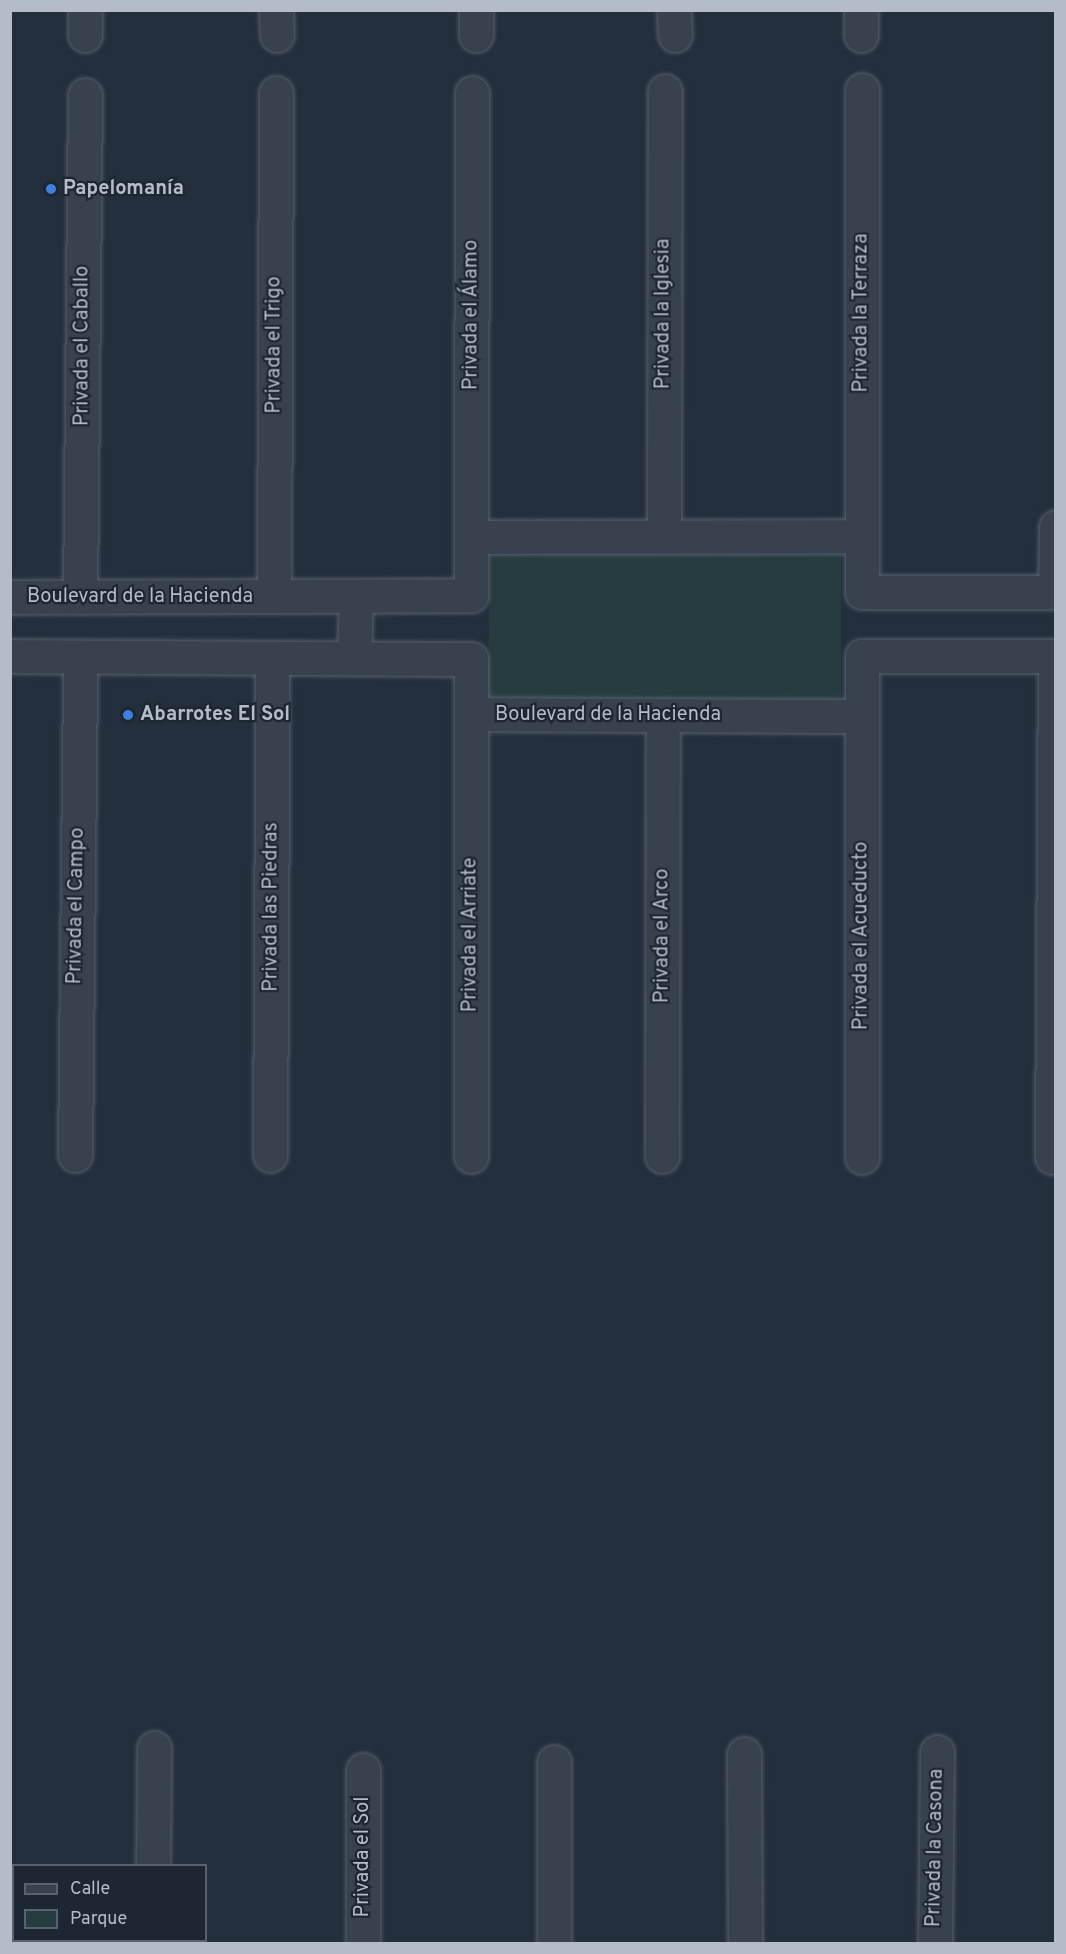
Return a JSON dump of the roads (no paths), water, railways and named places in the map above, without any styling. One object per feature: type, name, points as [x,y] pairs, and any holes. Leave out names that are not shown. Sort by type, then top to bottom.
[{"type":"street","name":"Privada la Terraza","points":[[862,90],[862,536]]},
{"type":"street","name":"Privada la Iglesia","points":[[664,536],[665,91]]},
{"type":"street","name":"Privada el Trigo","points":[[274,596],[276,93]]},
{"type":"street","name":"Privada el Álamo","points":[[472,93],[472,537]]},
{"type":"street","name":"Privada el Caballo","points":[[80,597],[85,95]]},
{"type":"street","points":[[472,537],[862,536],[862,592],[1055,592],[1056,526]]},
{"type":"street","name":"Boulevard de la Hacienda","points":[[10,597],[471,595],[472,537]]},
{"type":"street","points":[[354,658],[356,596]]},
{"type":"street","name":"Boulevard de la Hacienda","points":[[10,656],[471,659],[471,714],[862,716]]},
{"type":"street","points":[[862,716],[862,656],[1055,656],[1052,1157]]},
{"type":"street","name":"Privada el Campo","points":[[75,1155],[80,657]]},
{"type":"street","name":"Privada las Piedras","points":[[270,1155],[273,658]]},
{"type":"street","name":"Privada el Arriate","points":[[471,714],[471,1156]]},
{"type":"street","name":"Privada el Arco","points":[[662,1156],[663,715]]},
{"type":"street","name":"Privada el Acueducto","points":[[862,716],[862,1157]]},
{"type":"street","points":[[153,1864],[154,1748]]},
{"type":"street","name":"Privada la Casona","points":[[935,1944],[937,1752]]},
{"type":"street","points":[[744,1754],[745,1944]]},
{"type":"street","points":[[554,1762],[554,1944]]},
{"type":"street","name":"Privada el Sol","points":[[363,1770],[363,1944]]},
{"type":"place","name":"Papelomanía","points":[[51,189]]},
{"type":"place","name":"Abarrotes El Sol","points":[[128,715]]}]
